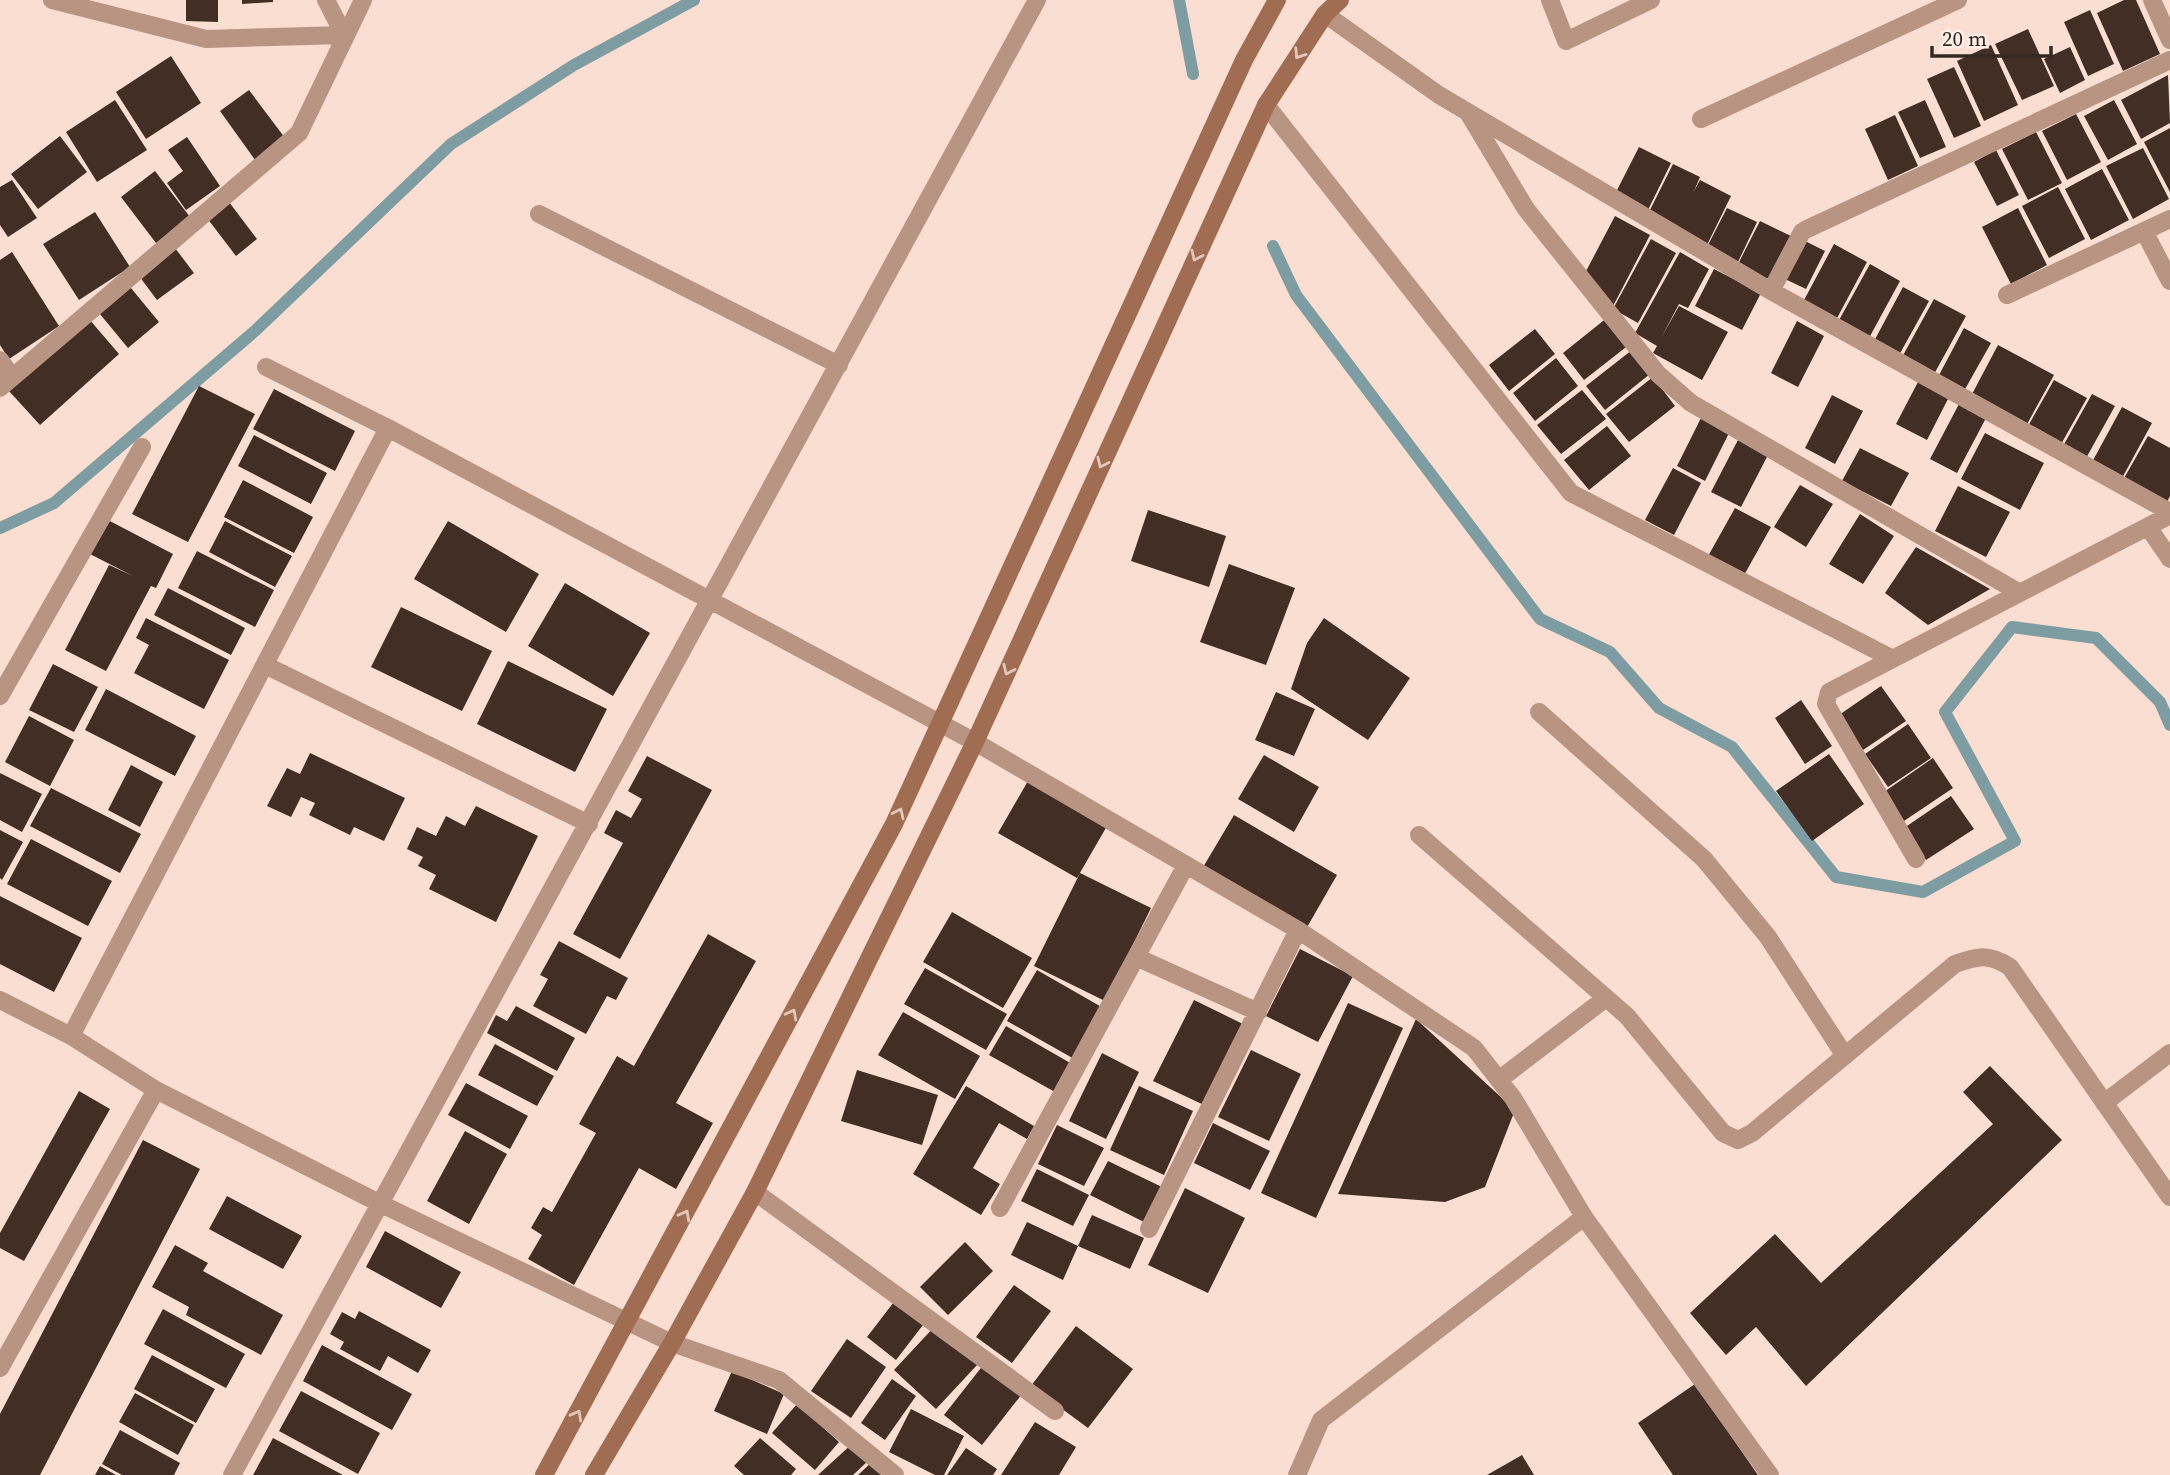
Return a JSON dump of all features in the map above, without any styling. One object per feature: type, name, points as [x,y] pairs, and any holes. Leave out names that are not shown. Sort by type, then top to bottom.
[{"type":"main road","points":[[544,1475],[894,824],[1232,85],[1277,0]]},
{"type":"main road","points":[[594,1475],[672,1343],[755,1192],[975,742],[1266,105],[1325,14],[1340,0]]},
{"type":"street","points":[[52,0],[206,39],[344,35]]},
{"type":"street","points":[[326,0],[344,35]]},
{"type":"street","points":[[0,360],[6,382],[299,133],[363,0]]},
{"type":"street","points":[[232,1475],[1037,0]]},
{"type":"street","points":[[1550,0],[1566,40],[1650,0]]},
{"type":"street","points":[[1701,119],[1958,0]]},
{"type":"street","points":[[2152,0],[2170,40]]},
{"type":"street","points":[[1325,14],[1439,95],[1771,290],[2170,514]]},
{"type":"street","points":[[1771,290],[1802,232],[1807,229],[2170,60]]},
{"type":"street","points":[[1266,105],[1571,493],[1891,658]]},
{"type":"street","points":[[1468,112],[1526,209],[1658,374],[1691,403],[2020,593]]},
{"type":"street","points":[[539,214],[839,365]]},
{"type":"street","points":[[2007,295],[2170,219]]},
{"type":"street","points":[[2144,231],[2170,281]]},
{"type":"street","points":[[266,367],[388,428],[975,742],[1298,930],[1474,1048],[1500,1079],[1584,1217],[1770,1475]]},
{"type":"street","points":[[71,1036],[388,428]]},
{"type":"street","points":[[0,696],[142,447]]},
{"type":"street","points":[[1916,859],[1826,704],[1829,692],[2170,514]]},
{"type":"street","points":[[2148,527],[2170,559]]},
{"type":"street","points":[[265,665],[589,824]]},
{"type":"street","points":[[1539,712],[1704,859],[1768,937],[1845,1056]]},
{"type":"street","points":[[1419,835],[1627,1016],[1723,1133],[1738,1140],[1752,1133],[1955,964],[1979,955],[1994,957],[2010,967],[2170,1197]]},
{"type":"street","points":[[1000,1208],[1186,865]]},
{"type":"street","points":[[1149,1229],[1298,930]]},
{"type":"street","points":[[1136,957],[1258,1012]]},
{"type":"street","points":[[1500,1079],[1606,998]]},
{"type":"street","points":[[3,1006],[71,1036],[156,1090],[381,1204],[672,1343],[779,1380],[895,1475]]},
{"type":"street","points":[[2104,1103],[2170,1053]]},
{"type":"street","points":[[0,1368],[156,1090]]},
{"type":"street","points":[[755,1192],[1055,1411]]},
{"type":"street","points":[[1297,1475],[1321,1420],[1584,1217]]},
{"type":"building","points":[[186,0],[218,0],[218,22],[186,21]]},
{"type":"building","points":[[242,0],[273,0],[273,2],[242,4]]},
{"type":"building","points":[[2124,0],[2136,0],[2160,54],[2123,71],[2097,13]]},
{"type":"building","points":[[2090,10],[2114,64],[2088,76],[2064,22]]},
{"type":"building","points":[[2028,29],[2054,86],[2022,100],[1995,44]]},
{"type":"building","points":[[1991,45],[2018,105],[1984,121],[1957,61]]},
{"type":"building","points":[[2070,47],[2085,80],[2060,93],[2044,59]]},
{"type":"building","points":[[171,56],[201,103],[146,139],[116,92]]},
{"type":"building","points":[[1954,67],[1981,126],[1954,138],[1927,79]]},
{"type":"building","points":[[2168,75],[2170,123],[2141,139],[2121,100]]},
{"type":"building","points":[[249,90],[288,142],[258,164],[220,111]]},
{"type":"building","points":[[115,100],[147,150],[97,182],[66,132]]},
{"type":"building","points":[[1925,100],[1946,147],[1920,158],[1898,112]]},
{"type":"building","points":[[2114,100],[2137,144],[2108,160],[2084,116]]},
{"type":"building","points":[[2076,114],[2101,162],[2067,180],[2042,131]]},
{"type":"building","points":[[1895,115],[1918,166],[1888,180],[1865,129]]},
{"type":"building","points":[[2170,128],[2170,192],[2144,142]]},
{"type":"building","points":[[2036,132],[2062,183],[2028,200],[2002,149]]},
{"type":"building","points":[[60,136],[87,172],[38,209],[11,174]]},
{"type":"building","points":[[187,137],[220,186],[186,210],[167,183],[183,171],[168,150]]},
{"type":"building","points":[[1639,147],[1671,163],[1647,212],[1614,196]]},
{"type":"building","points":[[2143,148],[2169,199],[2133,219],[2106,166]]},
{"type":"building","points":[[1996,150],[2019,195],[1997,206],[1974,162]]},
{"type":"building","points":[[1673,164],[1700,177],[1694,191],[1700,180],[1731,196],[1705,249],[1648,214]]},
{"type":"building","points":[[2102,169],[2129,220],[2091,240],[2065,189]]},
{"type":"building","points":[[155,171],[190,217],[156,243],[121,197]]},
{"type":"building","points":[[12,180],[37,218],[8,237],[0,225],[0,187]]},
{"type":"building","points":[[2058,187],[2085,239],[2049,258],[2022,206]]},
{"type":"building","points":[[229,202],[257,239],[236,256],[207,218]]},
{"type":"building","points":[[1727,208],[1757,222],[1737,264],[1706,249]]},
{"type":"building","points":[[2018,208],[2047,265],[2011,284],[1982,227]]},
{"type":"building","points":[[95,212],[130,267],[79,300],[43,244]]},
{"type":"building","points":[[1615,216],[1650,235],[1611,310],[1584,275]]},
{"type":"building","points":[[1760,221],[1791,236],[1768,283],[1736,268]]},
{"type":"building","points":[[1651,239],[1676,253],[1638,323],[1613,309]]},
{"type":"building","points":[[1805,241],[1825,251],[1806,289],[1785,279]]},
{"type":"building","points":[[1834,244],[1867,262],[1836,320],[1803,302]]},
{"type":"building","points":[[175,248],[194,273],[157,300],[139,276]]},
{"type":"building","points":[[12,252],[59,326],[9,359],[0,345],[0,260]]},
{"type":"building","points":[[1680,252],[1709,269],[1688,308],[1679,304],[1661,338],[1679,306],[1728,332],[1702,380],[1653,353],[1657,346],[1635,333]]},
{"type":"building","points":[[1870,264],[1900,281],[1869,338],[1838,322]]},
{"type":"building","points":[[1714,269],[1761,293],[1742,330],[1695,306]]},
{"type":"building","points":[[126,282],[159,322],[128,348],[95,308]]},
{"type":"building","points":[[1903,287],[1929,301],[1898,357],[1873,343]]},
{"type":"building","points":[[1934,299],[1966,316],[1933,376],[1901,359]]},
{"type":"building","points":[[1608,317],[1630,344],[1584,380],[1563,353]]},
{"type":"building","points":[[89,319],[119,354],[40,425],[9,391]]},
{"type":"building","points":[[1797,321],[1824,336],[1798,387],[1771,373]]},
{"type":"building","points":[[1964,328],[1991,343],[1964,391],[1938,377]]},
{"type":"building","points":[[1535,329],[1555,354],[1509,391],[1489,365]]},
{"type":"building","points":[[1998,345],[2054,375],[2026,426],[1971,396]]},
{"type":"building","points":[[1632,350],[1650,374],[1605,410],[1586,386]]},
{"type":"building","points":[[1556,358],[1578,386],[1535,421],[1513,393]]},
{"type":"building","points":[[1653,377],[1675,406],[1629,442],[1606,414]]},
{"type":"building","points":[[2054,380],[2087,398],[2060,446],[2027,428]]},
{"type":"building","points":[[1918,382],[1949,397],[1927,440],[1896,424]]},
{"type":"building","points":[[199,386],[255,414],[188,542],[132,514]]},
{"type":"building","points":[[274,389],[355,431],[335,471],[253,429]]},
{"type":"building","points":[[1582,390],[1606,419],[1561,454],[1537,425]]},
{"type":"building","points":[[2092,394],[2115,406],[2085,460],[2062,448]]},
{"type":"building","points":[[1832,395],[1863,411],[1835,464],[1805,448]]},
{"type":"building","points":[[1959,404],[1986,418],[1957,473],[1930,459]]},
{"type":"building","points":[[2122,407],[2152,423],[2121,480],[2091,464]]},
{"type":"building","points":[[1701,418],[1729,433],[1705,481],[1677,466]]},
{"type":"building","points":[[1607,426],[1631,456],[1589,490],[1564,460]]},
{"type":"building","points":[[1985,433],[2044,463],[2020,510],[1961,479]]},
{"type":"building","points":[[254,435],[327,473],[311,504],[238,466]]},
{"type":"building","points":[[2148,436],[2170,448],[2170,496],[2166,504],[2123,480]]},
{"type":"building","points":[[1738,440],[1768,455],[1741,507],[1711,492]]},
{"type":"building","points":[[1860,448],[1909,473],[1891,506],[1842,481]]},
{"type":"building","points":[[1673,468],[1701,483],[1674,535],[1645,520]]},
{"type":"building","points":[[243,480],[313,517],[294,553],[224,517]]},
{"type":"building","points":[[1800,485],[1833,504],[1806,547],[1774,527]]},
{"type":"building","points":[[1958,486],[2010,512],[1986,557],[1935,531]]},
{"type":"building","points":[[1735,508],[1771,527],[1743,577],[1707,558]]},
{"type":"building","points":[[1148,510],[1226,536],[1209,587],[1131,561]]},
{"type":"building","points":[[1860,514],[1894,536],[1863,584],[1829,564]]},
{"type":"building","points":[[106,519],[173,554],[156,588],[151,586],[106,671],[65,650],[109,565],[133,576],[88,553]]},
{"type":"building","points":[[225,521],[292,556],[275,587],[209,552]]},
{"type":"building","points":[[448,521],[539,574],[506,632],[414,579]]},
{"type":"building","points":[[1916,547],[1990,589],[1928,625],[1885,593]]},
{"type":"building","points":[[197,551],[274,590],[255,627],[178,588]]},
{"type":"building","points":[[1229,564],[1295,588],[1266,665],[1200,642]]},
{"type":"building","points":[[565,583],[650,633],[613,696],[528,646]]},
{"type":"building","points":[[168,588],[245,628],[231,655],[154,615]]},
{"type":"building","points":[[401,607],[492,651],[462,711],[371,667]]},
{"type":"building","points":[[146,618],[229,660],[204,709],[134,673],[149,645],[136,638]]},
{"type":"building","points":[[1324,618],[1410,678],[1368,740],[1291,689],[1307,643]]},
{"type":"building","points":[[508,661],[607,709],[575,772],[477,724]]},
{"type":"building","points":[[53,664],[98,687],[74,732],[29,710]]},
{"type":"building","points":[[1881,686],[1906,721],[1863,750],[1839,715]]},
{"type":"building","points":[[106,689],[196,736],[175,776],[85,730]]},
{"type":"building","points":[[1276,692],[1315,709],[1294,756],[1255,740]]},
{"type":"building","points":[[1801,700],[1832,746],[1805,764],[1775,718]]},
{"type":"building","points":[[29,716],[74,740],[50,786],[5,762]]},
{"type":"building","points":[[1908,724],[1931,758],[1888,787],[1865,754]]},
{"type":"building","points":[[310,753],[405,798],[384,841],[354,827],[350,835],[309,815],[315,803],[301,797],[291,817],[267,806],[287,768],[300,774]]},
{"type":"building","points":[[1829,754],[1864,804],[1812,841],[1776,791]]},
{"type":"building","points":[[1264,755],[1319,787],[1294,832],[1238,799]]},
{"type":"building","points":[[647,756],[712,790],[620,959],[573,934],[623,843],[604,833],[616,810],[631,818],[642,799],[628,791]]},
{"type":"building","points":[[1933,758],[1953,788],[1904,821],[1884,792]]},
{"type":"building","points":[[131,765],[163,782],[140,827],[108,810]]},
{"type":"building","points":[[0,773],[42,794],[22,832],[0,820]]},
{"type":"building","points":[[1028,781],[1107,826],[1077,878],[998,833]]},
{"type":"building","points":[[51,788],[141,834],[120,873],[30,826]]},
{"type":"building","points":[[1951,796],[1974,829],[1926,860],[1904,828]]},
{"type":"building","points":[[476,806],[538,836],[496,922],[429,889],[436,875],[418,866],[423,857],[407,849],[417,827],[436,836],[446,816],[465,826]]},
{"type":"building","points":[[1234,815],[1337,875],[1306,929],[1202,869]]},
{"type":"building","points":[[0,830],[23,842],[2,880],[0,878]]},
{"type":"building","points":[[31,839],[112,881],[88,926],[7,884]]},
{"type":"building","points":[[1080,873],[1151,908],[1105,1001],[1034,966]]},
{"type":"building","points":[[0,896],[82,938],[54,992],[0,964]]},
{"type":"building","points":[[952,912],[1032,958],[1003,1008],[923,962]]},
{"type":"building","points":[[708,934],[756,961],[676,1103],[713,1123],[676,1189],[639,1168],[574,1285],[528,1259],[542,1235],[531,1228],[543,1207],[552,1212],[596,1133],[579,1124],[617,1056],[634,1066]]},
{"type":"building","points":[[559,941],[628,978],[616,1000],[607,996],[586,1034],[533,1006],[548,979],[540,975]]},
{"type":"building","points":[[1300,949],[1353,976],[1318,1042],[1266,1016]]},
{"type":"building","points":[[925,968],[1007,1014],[986,1050],[904,1004]]},
{"type":"building","points":[[1037,970],[1105,1009],[1076,1060],[1007,1021]]},
{"type":"building","points":[[1194,1000],[1243,1024],[1204,1105],[1153,1081]]},
{"type":"building","points":[[1348,1003],[1403,1028],[1316,1218],[1261,1193]]},
{"type":"building","points":[[516,1006],[575,1038],[557,1071],[487,1033],[496,1015],[507,1021]]},
{"type":"building","points":[[903,1012],[980,1056],[955,1099],[878,1055]]},
{"type":"building","points":[[1416,1019],[1515,1110],[1485,1187],[1445,1202],[1338,1194]]},
{"type":"building","points":[[1006,1026],[1072,1064],[1055,1092],[989,1055]]},
{"type":"building","points":[[495,1044],[554,1076],[537,1106],[478,1075]]},
{"type":"building","points":[[1251,1050],[1301,1074],[1269,1141],[1218,1117]]},
{"type":"building","points":[[1102,1053],[1139,1072],[1106,1139],[1069,1121]]},
{"type":"building","points":[[1990,1066],[2062,1140],[1806,1386],[1756,1327],[1726,1355],[1690,1313],[1775,1234],[1821,1283],[1993,1124],[1963,1092]]},
{"type":"building","points":[[857,1070],[938,1095],[922,1145],[841,1121]]},
{"type":"building","points":[[466,1083],[528,1116],[510,1149],[448,1115]]},
{"type":"building","points":[[966,1086],[1034,1126],[1027,1139],[999,1123],[973,1168],[1000,1184],[981,1215],[913,1174]]},
{"type":"building","points":[[1139,1086],[1193,1111],[1164,1175],[1110,1150]]},
{"type":"building","points":[[79,1091],[110,1109],[24,1261],[0,1248],[0,1233]]},
{"type":"building","points":[[1213,1123],[1270,1151],[1250,1190],[1194,1163]]},
{"type":"building","points":[[1057,1125],[1104,1148],[1084,1186],[1038,1164]]},
{"type":"building","points":[[465,1131],[507,1154],[469,1224],[427,1201]]},
{"type":"building","points":[[143,1140],[200,1169],[40,1475],[0,1475],[0,1414]]},
{"type":"building","points":[[1108,1161],[1164,1188],[1146,1223],[1090,1195]]},
{"type":"building","points":[[1037,1169],[1089,1195],[1073,1226],[1021,1201]]},
{"type":"building","points":[[1185,1188],[1245,1218],[1208,1293],[1148,1265]]},
{"type":"building","points":[[227,1196],[302,1236],[283,1269],[209,1229]]},
{"type":"building","points":[[1092,1215],[1144,1238],[1130,1269],[1078,1246]]},
{"type":"building","points":[[1027,1222],[1078,1246],[1063,1280],[1011,1255]]},
{"type":"building","points":[[385,1231],[461,1272],[441,1308],[366,1267]]},
{"type":"building","points":[[965,1242],[993,1271],[948,1315],[920,1287]]},
{"type":"building","points":[[175,1245],[208,1263],[203,1271],[283,1315],[261,1355],[186,1315],[189,1307],[152,1287]]},
{"type":"building","points":[[1014,1285],[1051,1311],[1012,1363],[976,1337]]},
{"type":"building","points":[[897,1298],[926,1321],[896,1360],[867,1337]]},
{"type":"building","points":[[163,1309],[245,1354],[226,1388],[144,1344]]},
{"type":"building","points":[[359,1311],[431,1350],[418,1373],[388,1356],[380,1371],[340,1349],[344,1342],[330,1334],[342,1312],[355,1319]]},
{"type":"building","points":[[936,1325],[978,1364],[936,1409],[894,1370]]},
{"type":"building","points":[[1076,1326],[1133,1369],[1088,1428],[1031,1386]]},
{"type":"building","points":[[847,1339],[886,1367],[851,1418],[811,1391]]},
{"type":"building","points":[[322,1345],[412,1394],[392,1430],[303,1381]]},
{"type":"building","points":[[152,1355],[215,1389],[196,1423],[134,1389]]},
{"type":"building","points":[[984,1364],[1022,1394],[982,1445],[944,1415]]},
{"type":"building","points":[[732,1371],[784,1394],[767,1434],[714,1411]]},
{"type":"building","points":[[892,1379],[916,1396],[885,1440],[861,1423]]},
{"type":"building","points":[[1695,1384],[1758,1475],[1673,1475],[1638,1423]]},
{"type":"building","points":[[301,1391],[380,1433],[358,1474],[279,1431]]},
{"type":"building","points":[[135,1393],[194,1425],[178,1455],[119,1422]]},
{"type":"building","points":[[797,1404],[839,1442],[815,1470],[772,1433]]},
{"type":"building","points":[[911,1409],[964,1436],[944,1475],[935,1475],[889,1452]]},
{"type":"building","points":[[1035,1422],[1076,1447],[1059,1475],[1001,1475]]},
{"type":"building","points":[[120,1430],[180,1463],[174,1475],[122,1475],[102,1464]]},
{"type":"building","points":[[273,1438],[343,1475],[253,1475]]},
{"type":"building","points":[[760,1438],[796,1469],[791,1475],[744,1475],[734,1466]]},
{"type":"building","points":[[853,1443],[869,1460],[853,1475],[818,1475]]},
{"type":"building","points":[[966,1448],[997,1469],[993,1475],[947,1475]]},
{"type":"building","points":[[1522,1455],[1534,1475],[1487,1475]]},
{"type":"building","points":[[873,1461],[886,1475],[858,1475]]},
{"type":"building","points":[[100,1466],[116,1475],[95,1475]]},
{"type":"waterway","points":[[0,528],[54,503],[256,330],[451,144],[574,65],[694,0]]},
{"type":"waterway","points":[[1179,0],[1193,74]]},
{"type":"waterway","points":[[1273,246],[1296,295],[1540,619],[1610,652],[1659,708],[1732,747],[1836,877],[1923,892],[2015,841],[1945,712],[2012,627],[2096,638],[2160,702],[2170,725]]}]
